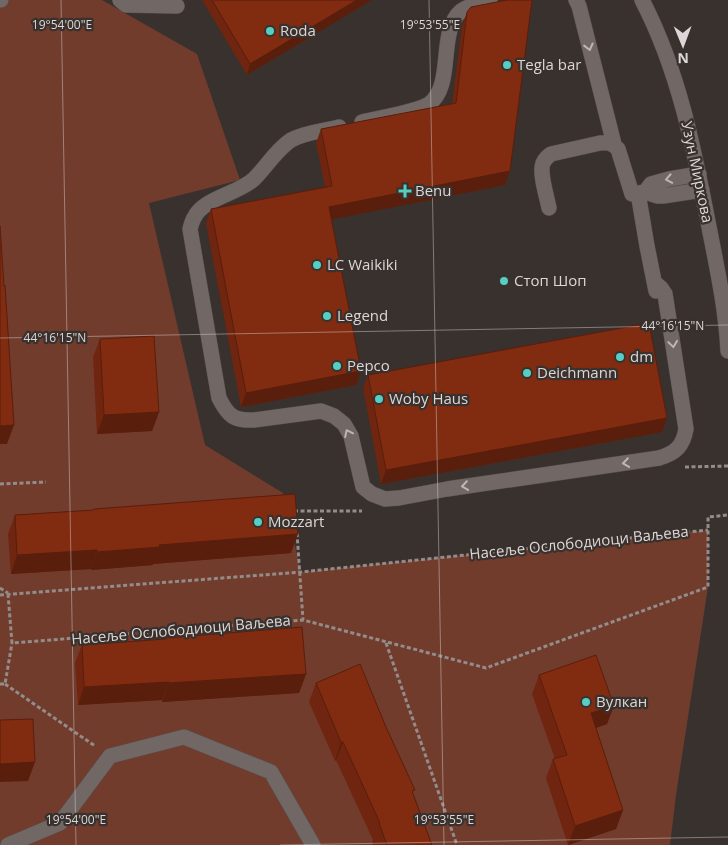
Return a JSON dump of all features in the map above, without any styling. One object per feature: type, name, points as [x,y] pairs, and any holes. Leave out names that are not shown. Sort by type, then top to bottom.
[{"type":"street","points":[[120,0],[126,5],[177,6]]},
{"type":"street","points":[[490,0],[470,6],[461,11],[455,18],[451,28],[440,89],[435,98],[427,105],[416,110],[306,135],[292,140],[280,149],[253,180],[201,208],[194,217],[190,229],[192,243],[219,398],[225,410],[233,417],[243,420],[321,411],[334,416],[344,424],[351,436],[363,487],[372,494],[385,499],[659,458],[668,455],[678,448],[684,440],[686,429],[665,294],[654,282]]},
{"type":"street","points":[[576,0],[614,144],[621,155],[632,194],[641,193],[663,196],[702,190]]},
{"type":"street","name":"Узун Миркова","points":[[642,0],[674,74],[684,110],[702,190],[726,322],[728,351]]},
{"type":"street","points":[[549,208],[542,170],[546,158],[551,154],[600,143],[608,142],[614,144]]},
{"type":"street","points":[[641,193],[651,184],[659,181],[699,174]]},
{"type":"street","points":[[641,193],[647,246],[658,302]]},
{"type":"street","points":[[8,845],[60,823],[110,756],[184,738],[271,772],[313,845]]},
{"type":"path","points":[[0,484],[46,482]]},
{"type":"path","points":[[295,511],[296,519]]},
{"type":"path","points":[[708,530],[708,517],[728,515]]},
{"type":"path","points":[[296,528],[303,620]]},
{"type":"path","name":"Насеље Ослободиоци Ваљева","points":[[0,595],[300,572],[708,530],[708,588],[486,668],[303,620],[12,644]]},
{"type":"path","points":[[0,588],[8,594],[12,644],[5,684]]},
{"type":"path","points":[[386,642],[457,845]]},
{"type":"path","points":[[0,684],[5,684],[110,756]]},
{"type":"shaded area","points":[[8,0],[102,0],[197,54],[240,180],[149,203],[205,445],[283,493],[301,572],[708,530],[708,587],[670,845],[0,845],[0,4]]},
{"type":"building","name":"Roda","points":[[212,0],[357,0],[250,64]]},
{"type":"building","points":[[507,0],[532,0],[510,171],[329,207],[361,371],[246,393],[211,209],[332,186],[321,129],[456,103],[467,12],[471,7]]},
{"type":"building","points":[[0,226],[14,425],[0,426]]},
{"type":"building","points":[[649,323],[667,418],[386,470],[368,375]]},
{"type":"building","points":[[154,336],[159,412],[104,415],[100,339]]},
{"type":"building","points":[[295,494],[298,534],[97,552],[97,550],[17,555],[15,515]]},
{"type":"building","points":[[302,627],[306,674],[84,687],[82,645]]},
{"type":"building","points":[[596,655],[614,706],[591,713],[623,810],[575,826],[553,759],[567,755],[539,675]]},
{"type":"building","points":[[360,664],[415,790],[412,791],[432,845],[387,845],[380,823],[343,742],[341,742],[316,683]]},
{"type":"building","points":[[33,719],[35,762],[0,764],[0,720]]},
{"type":"place","name":"Roda","points":[[270,31]]},
{"type":"place","name":"Tegla bar","points":[[507,65]]},
{"type":"place","name":"Benu","points":[[405,191]]},
{"type":"place","name":"LC Waikiki","points":[[317,265]]},
{"type":"place","name":"Стоп Шоп","points":[[504,281]]},
{"type":"place","name":"Legend","points":[[327,316]]},
{"type":"place","name":"dm","points":[[620,357]]},
{"type":"place","name":"Pepco","points":[[337,366]]},
{"type":"place","name":"Deichmann","points":[[527,373]]},
{"type":"place","name":"Woby Haus","points":[[379,399]]},
{"type":"place","name":"Mozzart","points":[[258,522]]},
{"type":"place","name":"Вулкан","points":[[586,702]]}]
